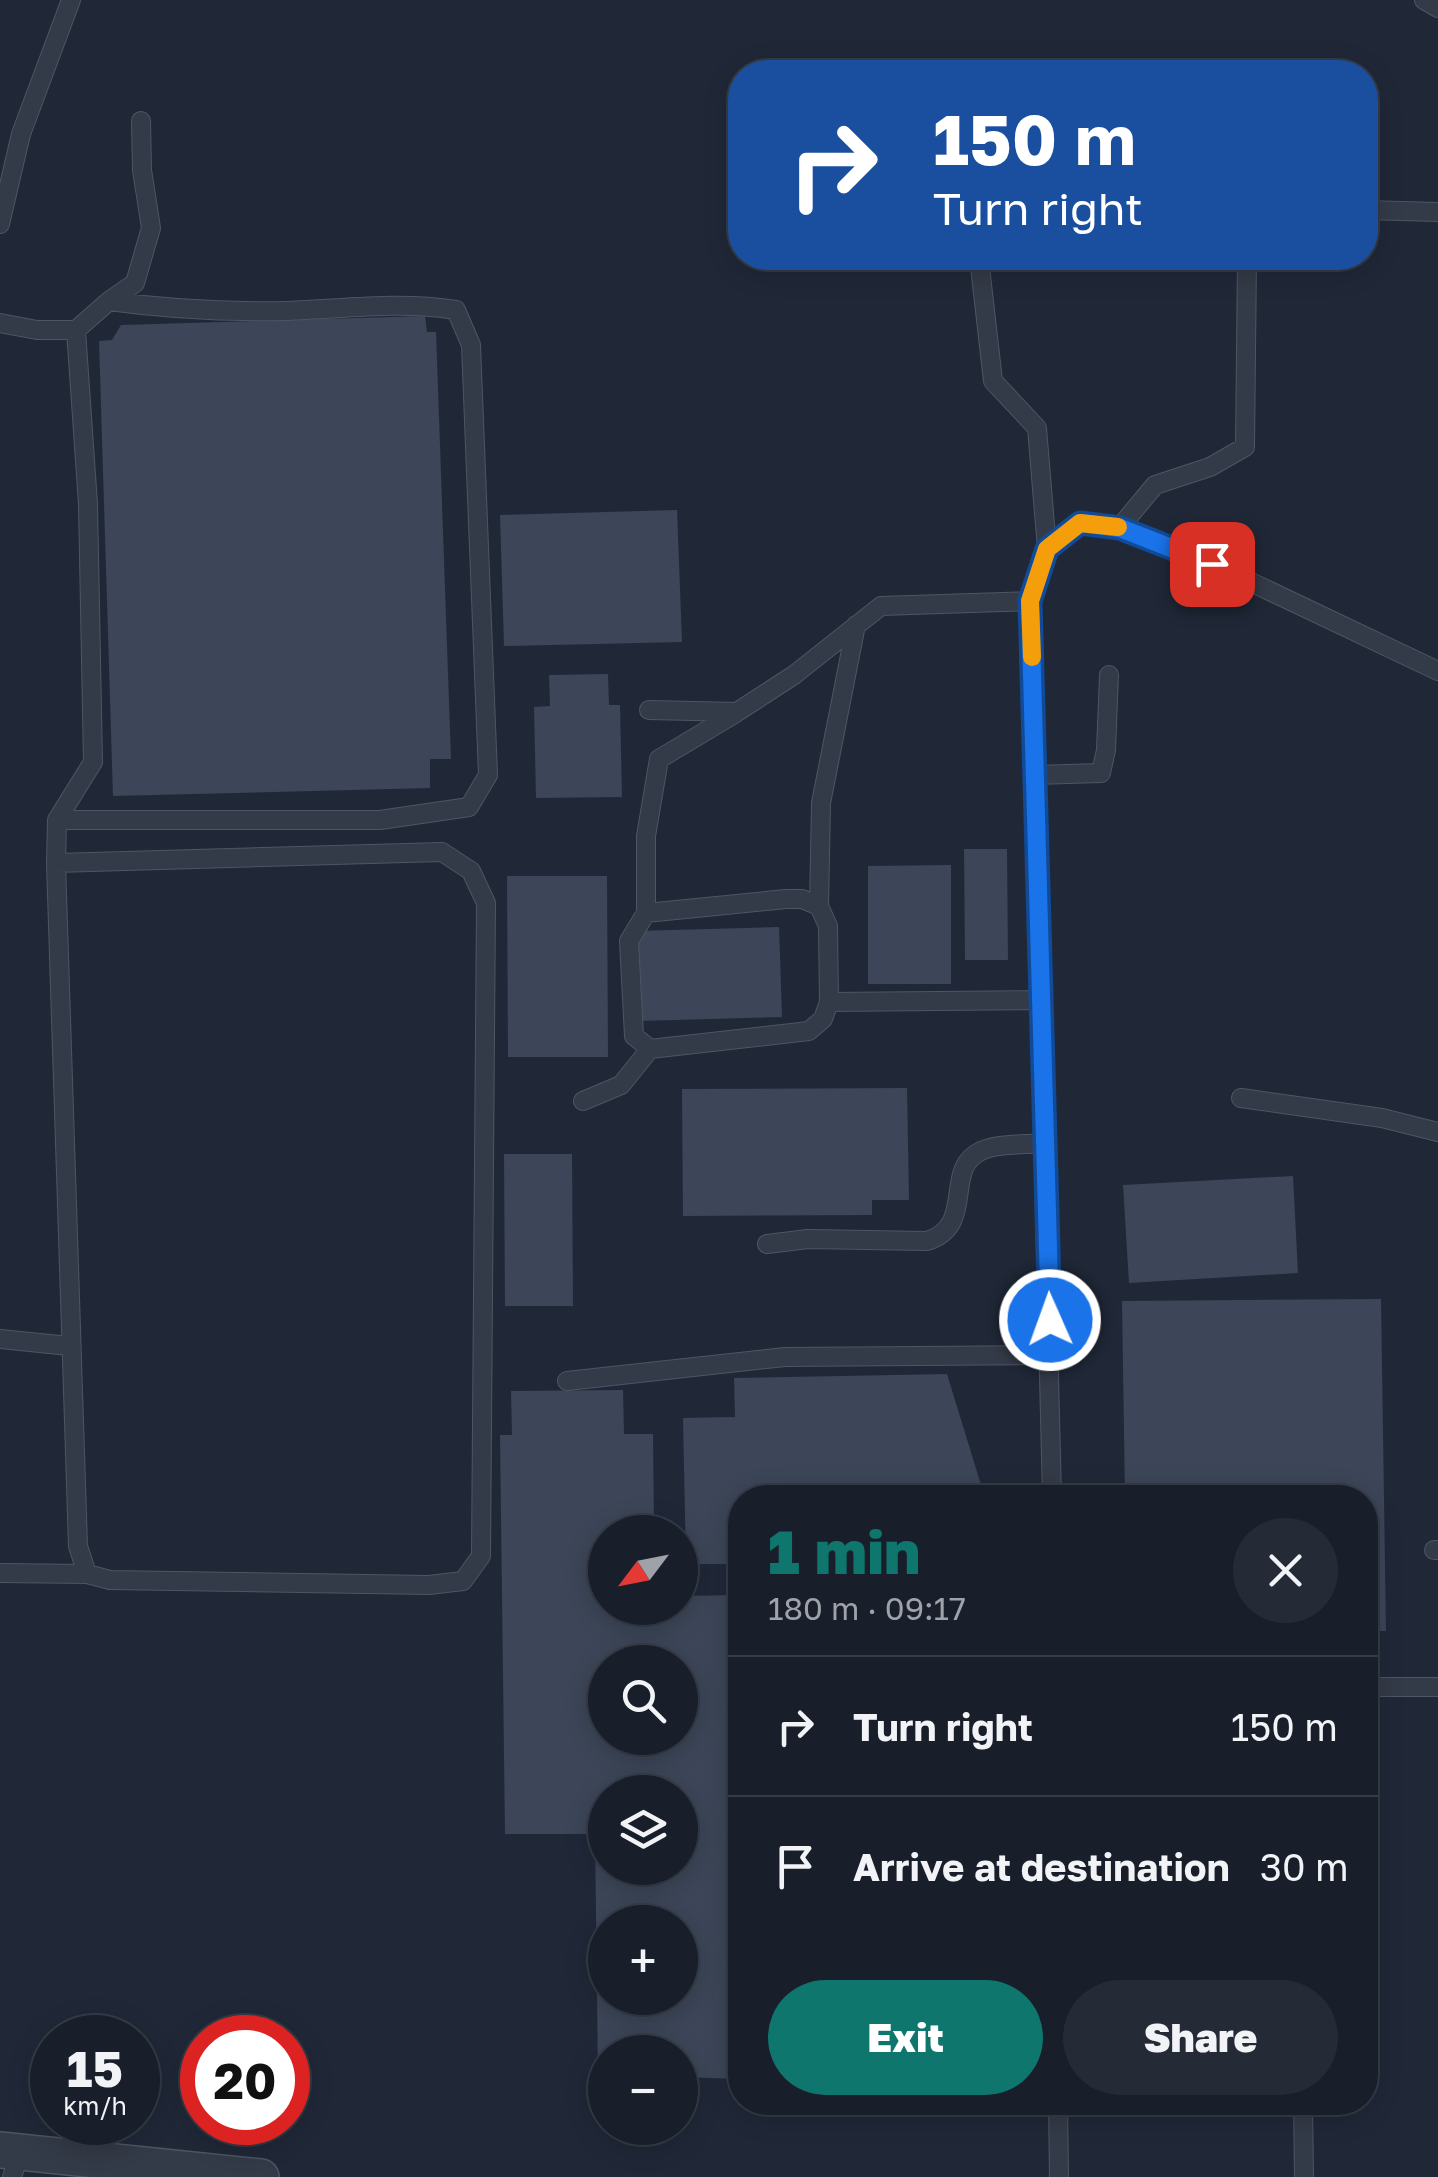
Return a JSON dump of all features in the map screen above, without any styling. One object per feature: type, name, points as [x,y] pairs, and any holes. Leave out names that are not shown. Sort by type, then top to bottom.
[{"type":"street","points":[[11,2160],[261,2177]]},
{"type":"lane","points":[[0,224],[22,134],[72,0]]},
{"type":"lane","points":[[1424,0],[1438,8]]},
{"type":"lane","points":[[0,323],[37,330],[76,330],[134,283],[152,228],[142,170],[141,121]]},
{"type":"lane","points":[[1378,210],[1438,212]]},
{"type":"lane","points":[[980,270],[994,381],[1037,428],[1047,549],[1030,601],[1052,1485]]},
{"type":"lane","points":[[1120,528],[1155,485],[1210,467],[1245,447],[1247,270]]},
{"type":"lane","points":[[56,820],[380,820],[469,807],[488,775],[472,345],[456,310],[416,303],[285,311],[156,307],[109,301]]},
{"type":"lane","points":[[76,330],[88,504],[92,762],[56,820],[56,863],[78,1546],[87,1574]]},
{"type":"lane","points":[[1047,549],[1080,523],[1120,528],[1212,564],[1438,670]]},
{"type":"lane","points":[[650,1049],[634,1036],[629,941],[646,913],[646,836],[659,759],[794,675],[881,606],[1030,601]]},
{"type":"lane","points":[[583,1101],[621,1085],[650,1049],[809,1032],[823,1019],[829,1002],[828,926],[819,906],[821,804],[856,626]]},
{"type":"lane","points":[[1035,775],[1101,774],[1106,750],[1108,675]]},
{"type":"lane","points":[[649,710],[737,712]]},
{"type":"lane","points":[[0,1572],[87,1574],[110,1580],[430,1585],[463,1580],[481,1556],[486,903],[471,871],[442,852],[56,863]]},
{"type":"lane","points":[[646,913],[802,898],[819,906]]},
{"type":"lane","points":[[829,1002],[1041,1000]]},
{"type":"lane","points":[[1240,1098],[1382,1118],[1438,1132]]},
{"type":"lane","points":[[767,1244],[808,1240],[927,1241],[942,1236],[952,1225],[958,1188],[969,1159],[984,1149],[1045,1143]]},
{"type":"lane","points":[[0,1338],[70,1346]]},
{"type":"lane","points":[[567,1382],[785,1357],[1050,1355]]},
{"type":"lane","points":[[1378,1687],[1438,1687]]},
{"type":"lane","points":[[1058,2115],[1059,2177]]},
{"type":"lane","points":[[1303,2115],[1304,2177]]},
{"type":"building","points":[[425,316],[427,332],[436,332],[451,759],[430,759],[430,788],[113,796],[99,341],[112,340],[121,325]]},
{"type":"building","points":[[677,510],[682,642],[504,646],[500,515]]},
{"type":"building","points":[[608,674],[609,705],[620,705],[622,797],[536,798],[534,707],[550,706],[549,675]]},
{"type":"building","points":[[964,849],[1007,849],[1008,960],[965,960]]},
{"type":"building","points":[[951,865],[951,984],[868,984],[868,866]]},
{"type":"building","points":[[507,876],[607,876],[608,1057],[508,1057]]},
{"type":"building","points":[[779,927],[782,1017],[638,1021],[635,931]]},
{"type":"building","points":[[907,1088],[909,1200],[872,1200],[872,1215],[683,1216],[682,1089]]},
{"type":"building","points":[[504,1154],[572,1154],[573,1306],[505,1306]]},
{"type":"building","points":[[1293,1176],[1298,1273],[1129,1283],[1123,1185]]},
{"type":"building","points":[[1381,1299],[1386,1631],[1378,1631],[1378,1485],[1125,1485],[1122,1301]]},
{"type":"building","points":[[947,1374],[981,1485],[728,1485],[728,1564],[698,1564],[698,1515],[685,1515],[683,1418],[735,1417],[734,1378]]},
{"type":"building","points":[[623,1390],[624,1434],[653,1434],[654,1515],[588,1515],[588,1625],[698,1625],[698,1596],[728,1595],[728,2079],[698,2078],[698,2035],[598,2035],[597,2015],[698,2015],[698,1905],[596,1905],[596,1885],[698,1885],[698,1775],[588,1775],[588,1834],[505,1834],[500,1435],[512,1435],[511,1391]]},
{"type":"slow traffic","points":[[1032,657],[1030,601],[1047,549],[1080,523],[1118,527]]},
{"type":"route","points":[[1050,1320],[1030,601],[1047,549],[1080,523],[1120,528],[1212,564]]}]
